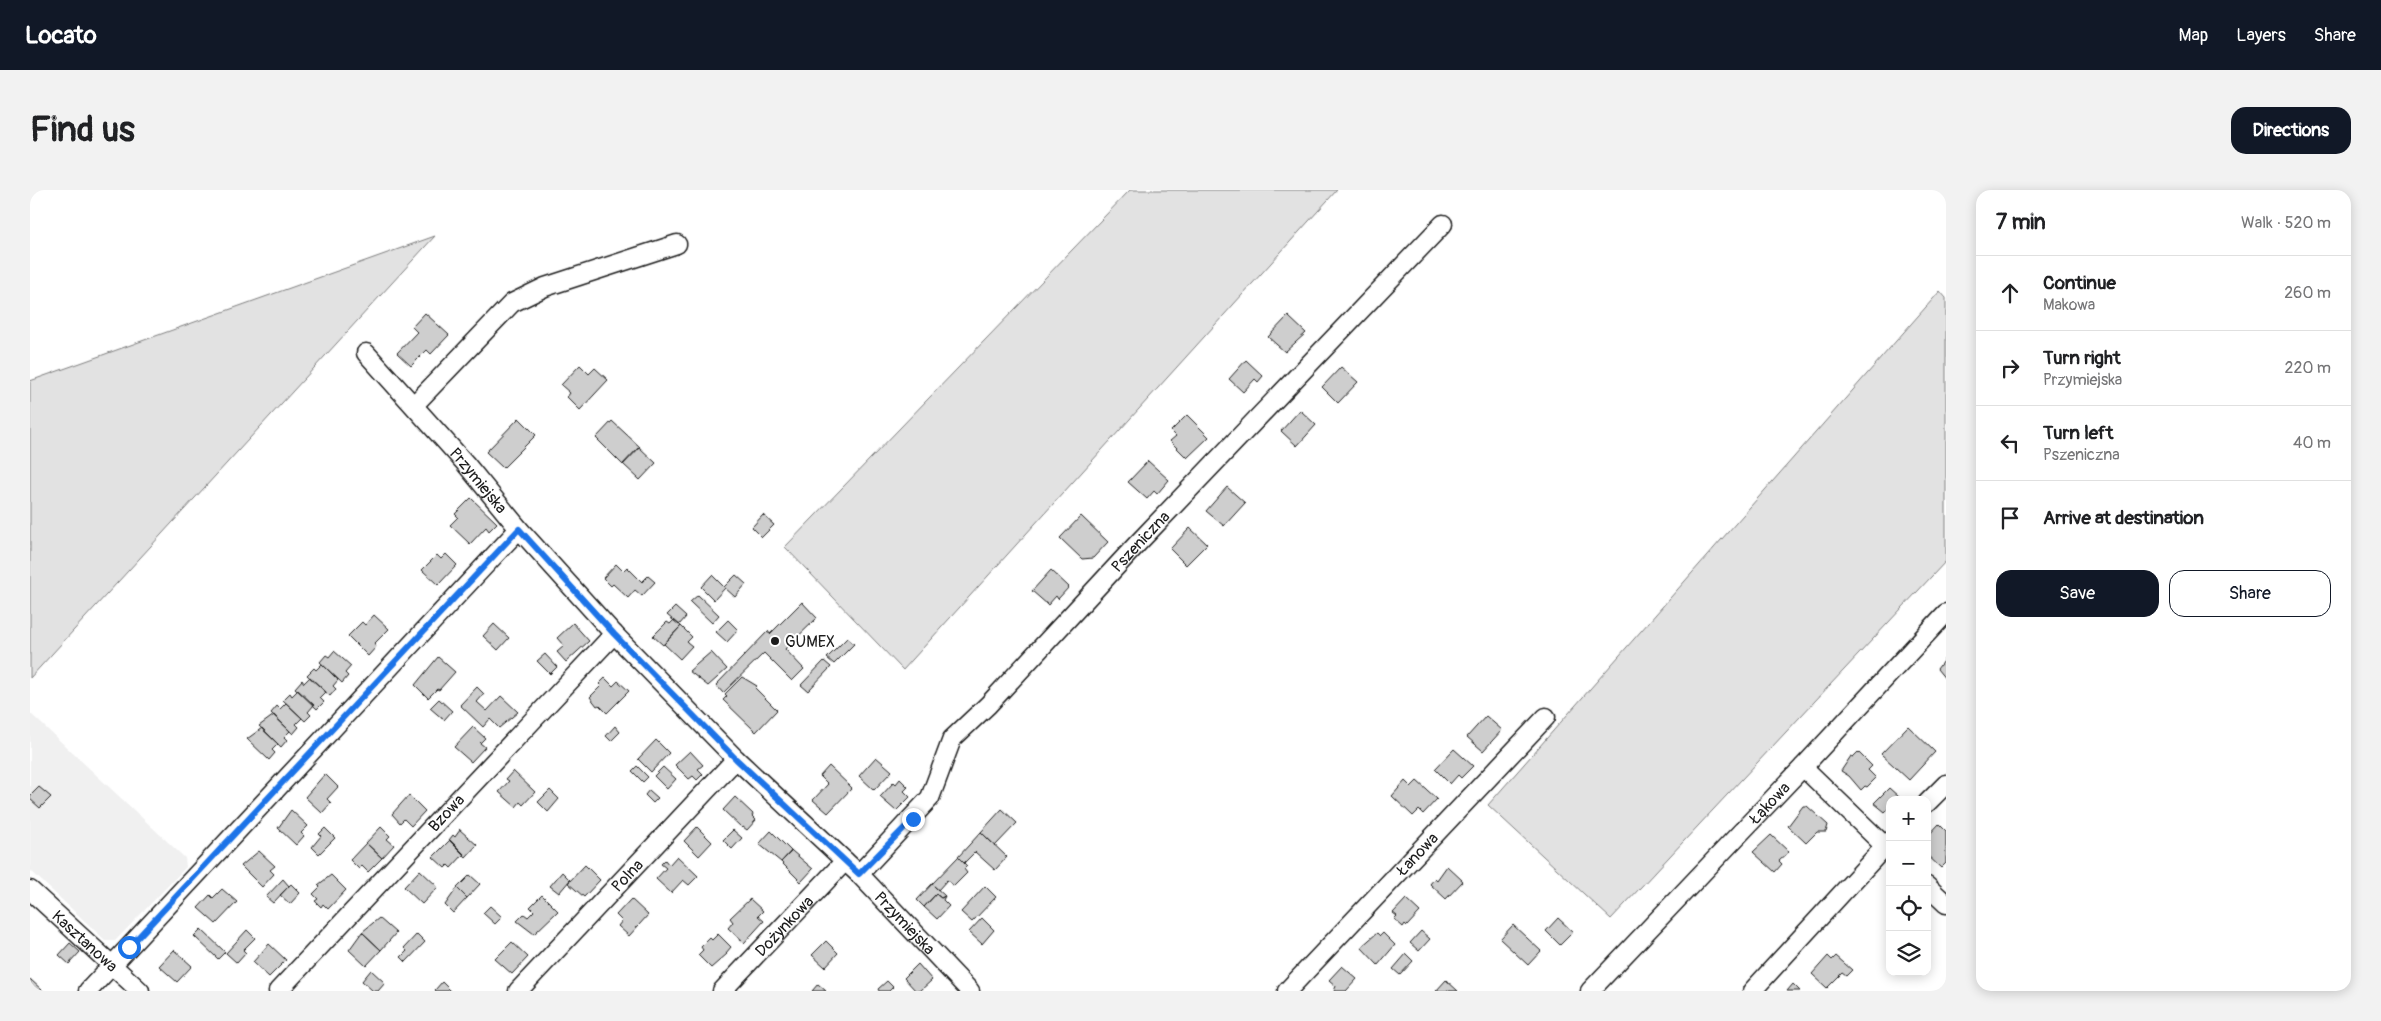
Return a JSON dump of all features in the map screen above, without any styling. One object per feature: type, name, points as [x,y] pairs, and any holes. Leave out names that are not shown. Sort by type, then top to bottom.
[{"type":"street","name":"Pszeniczna","points":[[859,874],[930,798],[952,739],[988,705],[1138,543],[1443,224]]},
{"type":"street","points":[[414,405],[512,303],[545,287],[677,244]]},
{"type":"street","name":"Przymiejska","points":[[366,353],[414,405],[519,529],[614,634],[736,759],[859,874],[970,991]]},
{"type":"street","points":[[88,991],[519,529]]},
{"type":"street","name":"Łąkowa","points":[[1590,991],[1946,613]]},
{"type":"street","name":"Bzowa","points":[[278,991],[614,634]]},
{"type":"street","name":"Łanowa","points":[[1287,991],[1546,717]]},
{"type":"street","name":"Polna","points":[[518,991],[736,759]]},
{"type":"street","points":[[1803,767],[1886,844]]},
{"type":"street","points":[[1931,799],[1946,784]]},
{"type":"street","points":[[1752,991],[1886,848]]},
{"type":"street","name":"Dożynkowa","points":[[722,991],[845,861]]},
{"type":"street","name":"Kasztanowa","points":[[30,890],[140,991]]},
{"type":"street","points":[[1931,890],[1946,904]]},
{"type":"shaded area","points":[[1130,190],[1337,190],[903,670],[785,547]]},
{"type":"shaded area","points":[[435,236],[30,678],[30,381]]},
{"type":"shaded area","points":[[1940,291],[1946,298],[1946,561],[1611,919],[1488,805]]},
{"type":"shaded area","points":[[30,713],[185,858],[186,867],[115,941],[106,941],[30,870]]},
{"type":"building","points":[[425,313],[449,335],[431,354],[427,350],[411,366],[397,353],[417,332],[412,327]]},
{"type":"building","points":[[1288,316],[1306,333],[1285,352],[1268,337]]},
{"type":"building","points":[[1246,360],[1263,376],[1258,382],[1255,379],[1243,392],[1229,379]]},
{"type":"building","points":[[580,365],[589,374],[595,368],[608,380],[580,410],[567,397],[570,393],[561,385]]},
{"type":"building","points":[[1341,367],[1358,382],[1338,403],[1322,387]]},
{"type":"building","points":[[1300,410],[1316,425],[1297,446],[1281,431]]},
{"type":"building","points":[[1187,415],[1209,437],[1187,458],[1170,441],[1176,436],[1171,431]]},
{"type":"building","points":[[519,418],[536,435],[503,468],[486,452]]},
{"type":"building","points":[[612,421],[640,447],[623,465],[596,438]]},
{"type":"building","points":[[639,447],[656,463],[640,480],[623,464]]},
{"type":"building","points":[[1148,461],[1169,480],[1157,494],[1154,491],[1147,499],[1128,482]]},
{"type":"building","points":[[1227,487],[1245,503],[1224,526],[1206,511]]},
{"type":"building","points":[[471,498],[497,523],[489,531],[486,527],[470,544],[450,525],[458,517],[455,514]]},
{"type":"building","points":[[763,515],[774,525],[762,537],[752,527]]},
{"type":"building","points":[[1081,516],[1108,542],[1093,558],[1082,559],[1060,538]]},
{"type":"building","points":[[1190,528],[1207,544],[1186,565],[1170,549]]},
{"type":"building","points":[[446,554],[457,565],[438,585],[422,570],[437,555],[441,559]]},
{"type":"building","points":[[616,564],[623,571],[627,567],[642,582],[648,576],[655,582],[642,596],[635,590],[628,598],[613,584],[611,586],[603,578]]},
{"type":"building","points":[[1051,570],[1069,587],[1058,599],[1056,596],[1048,605],[1032,591]]},
{"type":"building","points":[[712,575],[725,588],[714,600],[701,587]]},
{"type":"building","points":[[736,575],[746,584],[735,597],[724,587]]},
{"type":"building","points":[[698,595],[719,615],[712,623],[690,602]]},
{"type":"building","name":"GUMEX","points":[[802,602],[817,618],[785,649],[804,669],[792,681],[764,653],[723,693],[716,685],[768,631],[770,634]]},
{"type":"building","points":[[675,607],[686,617],[679,625],[667,615]]},
{"type":"building","points":[[374,615],[389,629],[374,644],[376,647],[368,656],[348,636],[362,622],[365,625]]},
{"type":"building","points":[[674,620],[681,626],[663,645],[653,636],[667,622],[670,624]]},
{"type":"building","points":[[728,620],[738,630],[727,642],[716,632]]},
{"type":"building","points":[[573,623],[589,641],[566,662],[557,652],[564,646],[557,638]]},
{"type":"building","points":[[494,624],[509,638],[498,650],[483,636]]},
{"type":"building","points":[[681,626],[692,637],[687,642],[692,646],[680,659],[664,644]]},
{"type":"building","points":[[847,638],[854,644],[834,664],[827,658]]},
{"type":"building","points":[[334,651],[351,666],[345,673],[348,676],[342,683],[320,662],[326,655],[329,657]]},
{"type":"building","points":[[711,652],[727,669],[708,686],[689,671]]},
{"type":"building","points":[[545,654],[557,667],[550,674],[537,661]]},
{"type":"building","points":[[438,657],[455,672],[439,690],[437,689],[428,698],[415,685]]},
{"type":"building","points":[[1946,657],[1946,680],[1937,669]]},
{"type":"building","points":[[824,661],[831,667],[808,691],[801,685]]},
{"type":"building","points":[[322,664],[338,680],[333,686],[336,689],[330,696],[307,675],[314,668],[316,670]]},
{"type":"building","points":[[310,677],[326,692],[320,698],[324,702],[317,709],[295,688],[302,680],[304,683]]},
{"type":"building","points":[[742,677],[757,686],[755,688],[777,710],[756,732],[723,700],[727,696],[725,694]]},
{"type":"building","points":[[605,678],[613,686],[618,681],[629,691],[607,713],[599,705],[597,706],[590,697],[601,686],[599,684]]},
{"type":"building","points":[[477,687],[484,694],[477,702],[487,711],[501,696],[518,712],[499,728],[490,719],[483,727],[460,705]]},
{"type":"building","points":[[298,690],[314,705],[308,712],[311,715],[305,721],[283,700],[290,693],[292,696]]},
{"type":"building","points":[[439,699],[452,711],[444,720],[430,708]]},
{"type":"building","points":[[286,703],[302,718],[296,724],[299,727],[293,734],[271,713],[277,706],[280,709]]},
{"type":"building","points":[[274,715],[290,731],[284,737],[287,740],[281,747],[259,726]]},
{"type":"building","points":[[1486,716],[1502,730],[1483,751],[1467,737]]},
{"type":"building","points":[[615,726],[620,732],[611,741],[606,736]]},
{"type":"building","points":[[1908,726],[1935,752],[1909,780],[1881,754]]},
{"type":"building","points":[[473,727],[485,738],[480,743],[485,747],[471,762],[454,747]]},
{"type":"building","points":[[262,728],[278,744],[272,750],[275,753],[269,760],[247,739]]},
{"type":"building","points":[[656,740],[669,753],[651,772],[638,759]]},
{"type":"building","points":[[1454,749],[1473,766],[1461,778],[1458,775],[1450,784],[1435,769]]},
{"type":"building","points":[[690,751],[703,765],[698,769],[703,774],[697,780],[693,776],[689,779],[675,765]]},
{"type":"building","points":[[1858,752],[1872,766],[1868,770],[1876,778],[1861,790],[1849,776],[1841,771],[1851,756],[1853,757]]},
{"type":"building","points":[[876,757],[892,771],[874,790],[859,776]]},
{"type":"building","points":[[637,766],[648,777],[643,782],[632,771]]},
{"type":"building","points":[[829,766],[852,788],[828,813],[813,800],[828,784],[820,776]]},
{"type":"building","points":[[663,767],[676,779],[667,789],[654,776]]},
{"type":"building","points":[[513,771],[535,792],[523,805],[520,802],[516,807],[499,792],[509,781],[506,779]]},
{"type":"building","points":[[325,774],[338,787],[327,799],[331,803],[322,813],[305,797]]},
{"type":"building","points":[[900,779],[908,787],[904,791],[910,797],[896,811],[880,797],[894,782],[896,784]]},
{"type":"building","points":[[1405,781],[1411,787],[1417,781],[1437,799],[1423,814],[1419,810],[1413,816],[1392,796]]},
{"type":"building","points":[[39,787],[51,797],[40,808],[30,799],[30,796]]},
{"type":"building","points":[[1889,788],[1898,796],[1886,796],[1885,812],[1874,803]]},
{"type":"building","points":[[550,790],[559,799],[548,812],[538,802]]},
{"type":"building","points":[[649,790],[658,798],[653,803],[645,795]]},
{"type":"building","points":[[409,795],[425,811],[411,826],[404,819],[400,823],[392,814]]},
{"type":"building","points":[[735,797],[753,814],[752,816],[756,820],[747,830],[742,828],[723,810]]},
{"type":"building","points":[[1803,806],[1807,806],[1828,825],[1826,832],[1817,832],[1806,843],[1788,826]]},
{"type":"building","points":[[1002,809],[1017,823],[995,846],[981,832]]},
{"type":"building","points":[[291,810],[308,826],[301,833],[304,836],[296,845],[278,828]]},
{"type":"building","points":[[1939,824],[1946,831],[1946,863],[1941,868],[1931,859],[1931,833]]},
{"type":"building","points":[[381,827],[390,836],[387,839],[394,845],[382,858],[366,843]]},
{"type":"building","points":[[697,827],[712,842],[699,856],[684,841]]},
{"type":"building","points":[[325,828],[335,838],[319,854],[312,847],[321,836],[319,834]]},
{"type":"building","points":[[459,829],[477,845],[466,857],[449,840],[453,835],[455,837]]},
{"type":"building","points":[[733,830],[742,838],[732,849],[723,840]]},
{"type":"building","points":[[771,831],[791,851],[781,862],[759,844]]},
{"type":"building","points":[[981,832],[1007,857],[995,870],[975,852],[964,863],[958,857]]},
{"type":"building","points":[[1771,835],[1789,852],[1779,861],[1782,864],[1775,872],[1753,852]]},
{"type":"building","points":[[450,840],[464,854],[451,868],[448,865],[445,868],[433,857]]},
{"type":"building","points":[[366,843],[382,858],[368,872],[362,866],[359,869],[350,860]]},
{"type":"building","points":[[259,851],[275,866],[270,870],[274,874],[262,887],[241,866]]},
{"type":"building","points":[[792,851],[813,869],[801,882],[781,862]]},
{"type":"building","points":[[677,856],[698,876],[689,885],[683,880],[671,893],[656,879],[666,868],[661,864],[665,860],[669,865]]},
{"type":"building","points":[[958,857],[967,866],[964,869],[967,873],[954,886],[947,880],[938,890],[932,884]]},
{"type":"building","points":[[585,865],[600,880],[584,897],[568,883]]},
{"type":"building","points":[[1447,866],[1463,881],[1446,899],[1430,884],[1435,878],[1437,880]]},
{"type":"building","points":[[420,870],[438,887],[422,904],[404,887]]},
{"type":"building","points":[[562,872],[570,880],[559,893],[550,886]]},
{"type":"building","points":[[331,875],[346,890],[328,909],[323,904],[321,907],[315,901],[318,899],[313,894],[320,887],[318,885]]},
{"type":"building","points":[[470,875],[480,884],[467,898],[457,888]]},
{"type":"building","points":[[283,879],[289,886],[273,903],[266,897]]},
{"type":"building","points":[[291,884],[300,893],[290,904],[280,895]]},
{"type":"building","points":[[932,884],[945,896],[941,898],[936,894],[924,907],[917,900]]},
{"type":"building","points":[[985,886],[996,897],[972,922],[961,912]]},
{"type":"building","points":[[457,888],[467,898],[453,913],[445,905]]},
{"type":"building","points":[[222,889],[237,902],[216,924],[198,908],[210,895],[213,898]]},
{"type":"building","points":[[936,894],[941,898],[945,896],[943,900],[949,906],[937,919],[924,907]]},
{"type":"building","points":[[542,895],[558,911],[534,934],[517,921],[524,914],[528,917],[534,911],[530,907]]},
{"type":"building","points":[[631,899],[648,915],[629,936],[618,926],[622,921],[616,915]]},
{"type":"building","points":[[750,899],[763,911],[758,916],[764,921],[744,943],[728,928],[733,922],[730,918]]},
{"type":"building","points":[[1406,899],[1420,912],[1407,926],[1405,924],[1403,927],[1394,919],[1397,916],[1393,913]]},
{"type":"building","points":[[490,906],[502,917],[495,924],[483,913]]},
{"type":"building","points":[[379,918],[396,933],[381,950],[362,932]]},
{"type":"building","points":[[982,918],[994,930],[982,944],[969,932]]},
{"type":"building","points":[[1558,918],[1573,932],[1560,945],[1546,931]]},
{"type":"building","points":[[1513,925],[1541,951],[1528,965],[1500,939]]},
{"type":"building","points":[[201,929],[225,952],[218,959],[194,936]]},
{"type":"building","points":[[247,930],[255,938],[243,950],[246,953],[237,963],[226,953]]},
{"type":"building","points":[[1421,931],[1430,939],[1419,951],[1410,943]]},
{"type":"building","points":[[362,932],[381,950],[366,966],[349,950]]},
{"type":"building","points":[[1377,933],[1380,936],[1383,933],[1395,945],[1378,965],[1361,947]]},
{"type":"building","points":[[417,934],[425,942],[406,962],[401,957],[407,951],[404,948]]},
{"type":"building","points":[[718,934],[731,947],[727,954],[711,968],[698,955],[703,950],[701,947],[710,938],[712,940]]},
{"type":"building","points":[[826,941],[838,953],[825,967],[812,955]]},
{"type":"building","points":[[512,942],[528,957],[512,974],[495,959]]},
{"type":"building","points":[[70,943],[80,952],[69,964],[59,955]]},
{"type":"building","points":[[269,944],[286,960],[269,977],[253,962]]},
{"type":"building","points":[[174,950],[192,966],[177,982],[159,966]]},
{"type":"building","points":[[1406,954],[1413,961],[1400,975],[1393,969]]},
{"type":"building","points":[[1828,956],[1832,960],[1836,956],[1852,970],[1846,976],[1842,973],[1827,988],[1812,974]]},
{"type":"building","points":[[918,964],[932,980],[920,991],[916,991],[904,978]]},
{"type":"building","points":[[1342,966],[1357,979],[1346,991],[1334,991],[1336,986],[1329,980]]},
{"type":"building","points":[[371,970],[385,983],[378,991],[373,991],[362,981]]},
{"type":"building","points":[[30,979],[43,991],[30,991]]},
{"type":"building","points":[[1446,980],[1458,991],[1436,991]]},
{"type":"building","points":[[887,981],[893,987],[889,991],[879,991],[878,989]]},
{"type":"building","points":[[442,982],[451,991],[435,990]]},
{"type":"building","points":[[818,984],[826,991],[812,991]]},
{"type":"building","points":[[1793,984],[1800,991],[1787,991]]},
{"type":"place","name":"GUMEX","points":[[775,641]]},
{"type":"route","points":[[129,947],[373,688],[519,529],[614,634],[736,759],[859,874],[913,819]]}]
